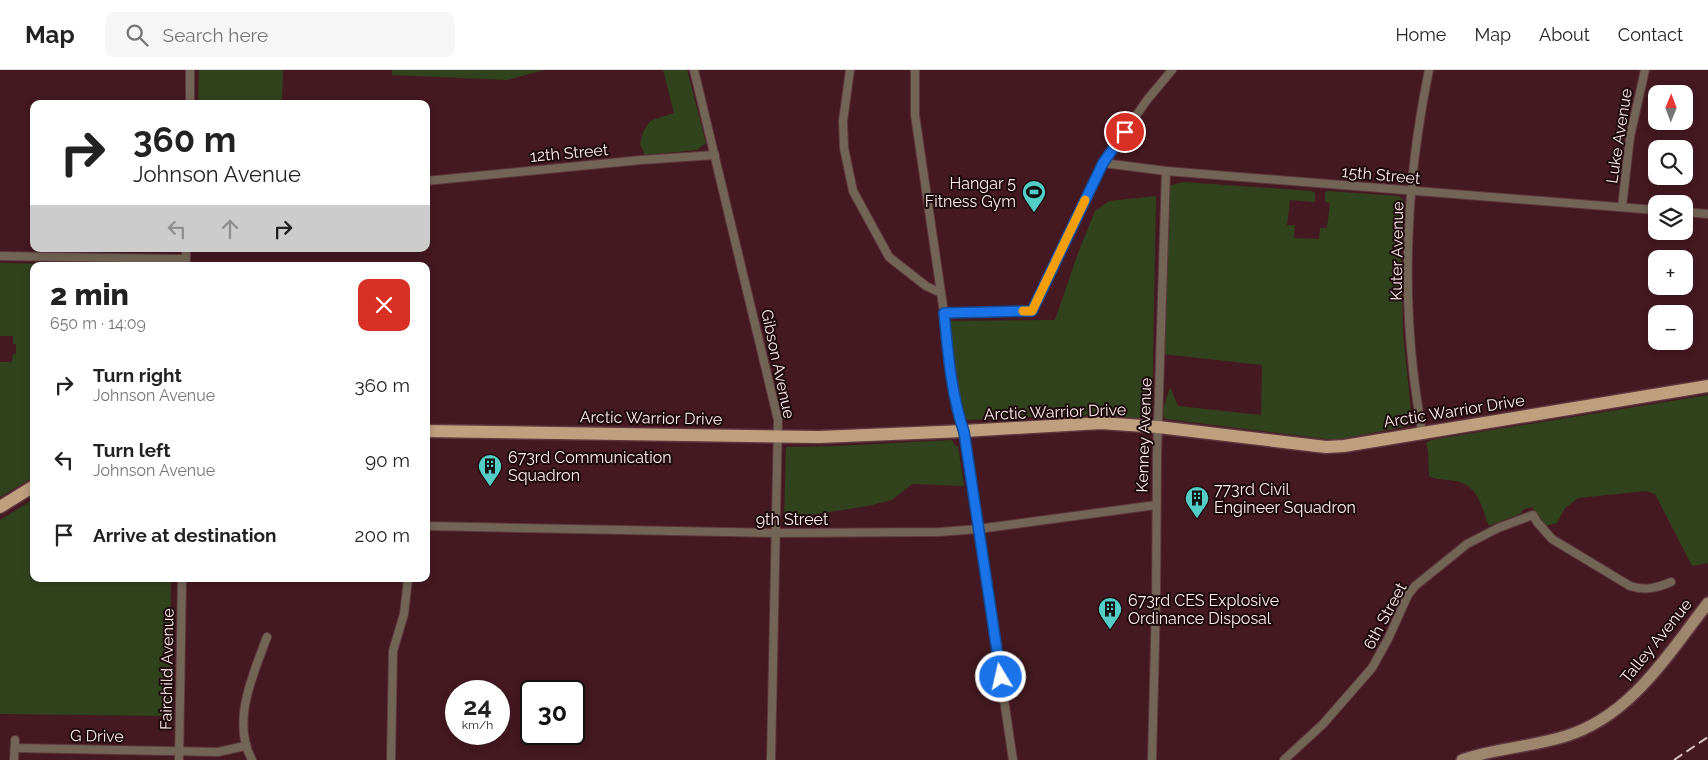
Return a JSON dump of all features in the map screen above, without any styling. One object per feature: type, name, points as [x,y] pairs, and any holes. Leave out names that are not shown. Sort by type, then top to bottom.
[{"type":"main road","name":"Arctic Warrior Drive","points":[[430,431],[819,437],[964,432],[1101,423],[1326,447],[1344,446],[1708,386]]},
{"type":"main road","points":[[0,507],[30,488]]},
{"type":"street","points":[[190,70],[190,100]]},
{"type":"street","name":"Gibson Avenue","points":[[694,70],[778,420],[776,436],[771,760]]},
{"type":"street","points":[[850,70],[843,121],[844,148],[853,191],[889,257],[926,286],[940,292]]},
{"type":"street","points":[[914,70],[914,115],[944,313],[948,354],[959,417],[964,432],[1013,760]]},
{"type":"street","points":[[944,313],[1032,311],[1103,163],[1147,100],[1172,70]]},
{"type":"street","name":"Kuter Avenue","points":[[1422,432],[1413,368],[1408,272],[1412,191],[1418,134],[1429,70]]},
{"type":"street","name":"Luke Avenue","points":[[1622,207],[1630,137],[1645,70]]},
{"type":"street","name":"12th Street","points":[[430,181],[641,160],[715,155]]},
{"type":"street","name":"15th Street","points":[[1103,163],[1166,171],[1648,209]]},
{"type":"street","name":"Kenney Avenue","points":[[1152,760],[1156,603],[1156,505],[1166,171]]},
{"type":"street","points":[[1693,213],[1708,214]]},
{"type":"street","points":[[0,256],[186,262]]},
{"type":"street","name":"9th Street","points":[[430,526],[775,533],[912,532],[978,529],[1156,505]]},
{"type":"street","name":"6th Street","points":[[1284,760],[1323,724],[1372,668],[1388,639],[1408,595],[1415,586],[1467,544],[1498,528],[1533,515],[1552,539],[1630,586],[1653,588],[1671,582]]},
{"type":"street","name":"Fairchild Avenue","points":[[179,760],[182,582]]},
{"type":"street","points":[[391,760],[393,651],[404,614],[408,582]]},
{"type":"street","name":"Talley Avenue","points":[[1462,760],[1568,735],[1606,716],[1629,700],[1645,683],[1708,603]]},
{"type":"street","points":[[252,760],[245,746],[245,700],[267,636]]},
{"type":"street","name":"G Drive","points":[[14,760],[15,744],[218,752],[245,746]]},
{"type":"green space","points":[[199,70],[283,70],[282,100],[198,100]]},
{"type":"green space","points":[[392,70],[544,70],[507,80],[392,75]]},
{"type":"green space","points":[[663,70],[687,70],[706,143],[697,150],[645,155],[640,144],[643,132],[650,121],[674,113]]},
{"type":"green space","points":[[1183,182],[1311,191],[1315,193],[1315,202],[1290,200],[1287,225],[1295,225],[1294,238],[1319,239],[1320,228],[1327,228],[1330,203],[1325,202],[1325,192],[1328,191],[1399,196],[1405,202],[1401,246],[1403,332],[1412,422],[1409,426],[1335,440],[1166,419],[1161,415],[1170,387],[1178,406],[1261,415],[1262,365],[1163,354],[1168,186]]},
{"type":"green space","points":[[1156,196],[1152,414],[1137,418],[1039,416],[968,420],[963,417],[948,321],[1055,320],[1095,211],[1109,201]]},
{"type":"green space","points":[[0,263],[30,264],[30,479],[0,497],[0,362],[12,362],[13,354],[16,354],[16,344],[13,344],[13,336],[0,336]]},
{"type":"green space","points":[[1708,395],[1708,563],[1692,566],[1655,494],[1646,491],[1578,498],[1565,508],[1557,523],[1545,526],[1532,507],[1524,509],[1520,514],[1489,526],[1479,500],[1472,489],[1460,482],[1429,476],[1426,443],[1431,440]]},
{"type":"green space","points":[[952,440],[958,446],[964,486],[912,484],[892,500],[868,506],[784,519],[786,447]]},
{"type":"green space","points":[[30,501],[30,582],[171,582],[169,716],[0,714],[0,520]]},
{"type":"railway","points":[[1674,760],[1708,737]]},
{"type":"slow traffic","points":[[1023,311],[1032,311],[1085,200]]},
{"type":"place","name":"Hangar 5 Fitness Gym","points":[[1034,213]]},
{"type":"place","name":"673rd Communication Squadron","points":[[490,487]]},
{"type":"place","name":"773rd Civil Engineer Squadron","points":[[1197,519]]},
{"type":"place","name":"673rd CES Explosive Ordinance Disposal","points":[[1110,630]]},
{"type":"route","points":[[1001,677],[964,432],[959,417],[948,354],[944,313],[1032,311],[1103,163],[1125,132]]}]
